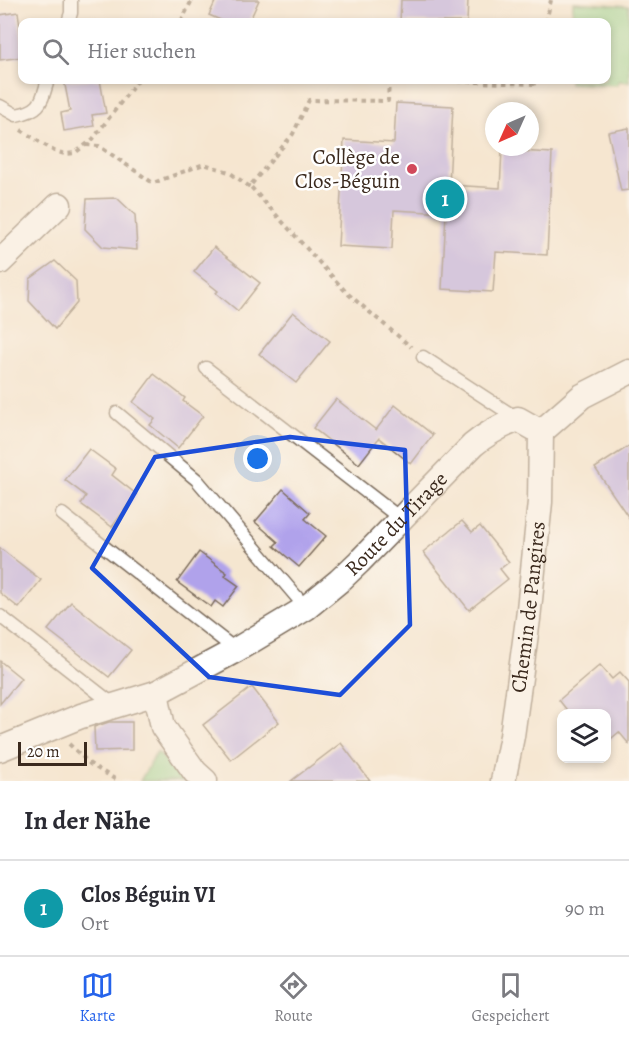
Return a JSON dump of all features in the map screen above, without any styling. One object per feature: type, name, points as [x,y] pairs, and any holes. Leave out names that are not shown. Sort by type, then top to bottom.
[{"type":"street","points":[[0,262],[59,205]]},
{"type":"street","points":[[518,419],[541,432],[582,396],[629,372]]},
{"type":"street","name":"Route du Tirage","points":[[2,746],[114,705],[156,693],[236,650],[306,608],[346,574],[473,445],[497,428],[518,419]]},
{"type":"street","name":"Chemin de Pangires","points":[[503,781],[512,736],[528,619],[540,501],[541,432]]},
{"type":"street","points":[[156,693],[163,727],[195,772],[205,781]]},
{"type":"lane","points":[[69,18],[71,0]]},
{"type":"lane","points":[[0,106],[16,115],[28,113],[40,105],[47,84]]},
{"type":"lane","points":[[423,357],[518,419]]},
{"type":"lane","points":[[206,368],[400,519]]},
{"type":"lane","points":[[117,413],[197,480],[306,608]]},
{"type":"lane","points":[[62,514],[236,650]]},
{"type":"lane","points":[[0,616],[114,705]]},
{"type":"path","points":[[184,18],[192,0]]},
{"type":"path","points":[[547,18],[551,0]]},
{"type":"path","points":[[18,129],[54,152],[75,153],[93,139],[135,84]]},
{"type":"path","points":[[251,187],[293,134],[309,100],[387,101],[389,84]]},
{"type":"path","points":[[86,145],[99,146],[153,183],[204,164],[229,172],[251,187],[347,293],[423,357]]},
{"type":"path","points":[[52,728],[90,764],[118,781]]},
{"type":"highlighted area","points":[[290,437],[405,450],[410,625],[340,695],[209,677],[92,568],[155,457]]},
{"type":"green space","points":[[573,2],[629,6],[629,82],[618,81],[618,85],[594,84],[611,84],[611,18],[572,18]]},
{"type":"green space","points":[[157,752],[187,781],[140,781]]},
{"type":"building","points":[[216,0],[259,0],[251,18],[216,18],[209,15]]},
{"type":"building","points":[[401,0],[468,0],[467,18],[400,18]]},
{"type":"building","points":[[18,12],[18,58],[0,60],[0,15]]},
{"type":"building","points":[[65,84],[101,84],[106,113],[92,115],[94,126],[64,131],[61,113],[70,111]]},
{"type":"building","points":[[396,103],[453,106],[449,185],[500,188],[502,156],[539,156],[539,152],[552,153],[547,255],[496,252],[493,292],[442,289],[446,213],[394,210],[392,249],[338,246],[344,140],[394,143]]},
{"type":"building","points":[[629,128],[629,190],[621,191],[608,132]]},
{"type":"building","points":[[117,198],[135,215],[137,250],[103,247],[85,229],[87,199]]},
{"type":"building","points":[[214,247],[260,283],[238,311],[194,272]]},
{"type":"building","points":[[55,261],[76,281],[77,303],[55,329],[29,301],[30,279]]},
{"type":"building","points":[[293,312],[330,341],[296,383],[259,354]]},
{"type":"building","points":[[154,374],[185,398],[183,401],[203,416],[178,448],[150,425],[155,419],[133,402]]},
{"type":"building","points":[[336,399],[376,430],[395,405],[433,435],[411,464],[379,438],[359,464],[313,428]]},
{"type":"building","points":[[629,446],[629,518],[595,468]]},
{"type":"building","points":[[89,449],[116,469],[112,475],[136,494],[112,527],[81,504],[86,496],[65,480]]},
{"type":"building","points":[[283,489],[310,513],[305,519],[326,536],[299,567],[274,546],[278,542],[255,522]]},
{"type":"building","points":[[462,521],[472,532],[480,526],[509,562],[500,569],[508,579],[469,610],[423,552]]},
{"type":"building","points":[[0,548],[41,580],[19,608],[0,593]]},
{"type":"building","points":[[199,552],[227,573],[225,576],[239,586],[223,607],[215,601],[211,607],[177,582]]},
{"type":"building","points":[[71,602],[131,650],[109,677],[48,630]]},
{"type":"building","points":[[0,661],[21,678],[0,704]]},
{"type":"building","points":[[600,665],[612,679],[620,672],[629,682],[629,744],[619,732],[611,739],[611,709],[566,709],[559,700]]},
{"type":"building","points":[[252,687],[279,722],[231,760],[203,725]]},
{"type":"building","points":[[109,722],[132,722],[132,750],[95,751],[94,727]]},
{"type":"building","points":[[341,743],[370,781],[291,781]]},
{"type":"place","name":"Collège de Clos-Béguin","points":[[412,169]]},
{"type":"place","name":"Clos Béguin VI","points":[[445,199]]}]
